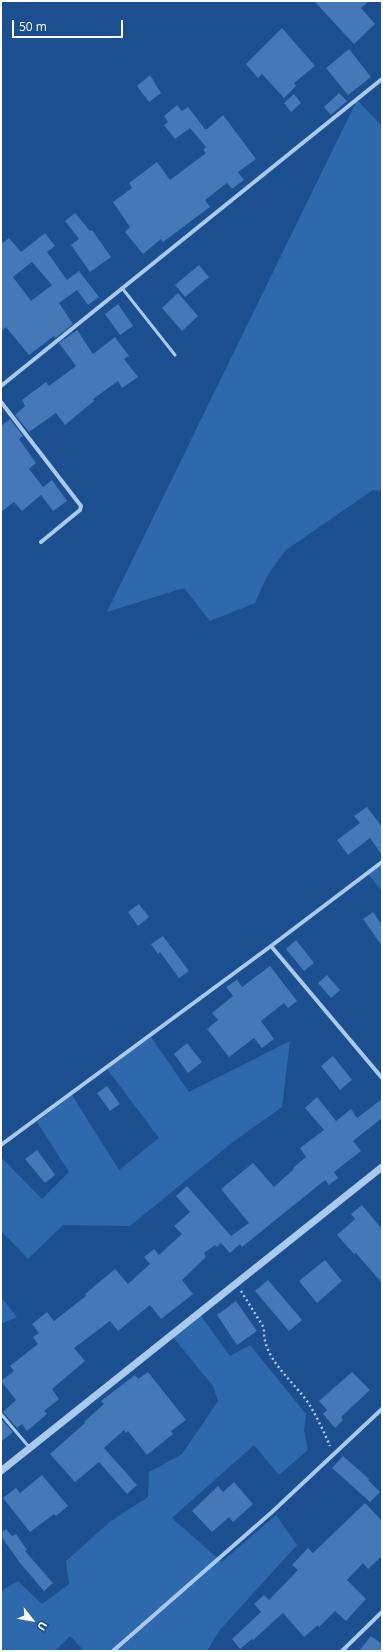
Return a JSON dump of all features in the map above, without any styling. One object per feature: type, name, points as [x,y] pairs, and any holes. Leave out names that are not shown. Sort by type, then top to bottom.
[{"type":"street","points":[[1,386],[382,79]]},
{"type":"street","points":[[1,402],[81,506],[80,510],[41,542]]},
{"type":"street","points":[[1,1145],[271,946],[382,862]]},
{"type":"street","points":[[271,946],[382,1078]]},
{"type":"street","points":[[1,1471],[382,1168]]},
{"type":"street","points":[[113,1651],[272,1512],[382,1409]]},
{"type":"street","points":[[342,1651],[382,1612]]},
{"type":"lane","points":[[122,288],[175,355]]},
{"type":"lane","points":[[1,1414],[29,1448]]},
{"type":"path","points":[[237,1284],[262,1324],[269,1352],[284,1374],[300,1391],[309,1405],[333,1454]]},
{"type":"shaded area","points":[[357,100],[382,126],[382,491],[373,490],[286,550],[267,576],[255,603],[210,621],[184,588],[107,612]]},
{"type":"shaded area","points":[[382,862],[382,891],[367,873]]},
{"type":"shaded area","points":[[151,1037],[189,1092],[290,1041],[282,1107],[233,1142],[130,1226],[63,1225],[28,1259],[1,1231],[1,1157],[42,1199],[69,1172],[37,1122],[72,1095],[119,1170],[159,1138],[107,1069]]},
{"type":"shaded area","points":[[1,1297],[17,1317],[1,1324]]},
{"type":"shaded area","points":[[199,1313],[230,1356],[250,1345],[306,1414],[304,1430],[308,1450],[279,1475],[254,1445],[172,1518],[222,1562],[276,1515],[297,1545],[219,1631],[207,1651],[84,1651],[70,1636],[55,1651],[1,1651],[1,1591],[18,1581],[42,1604],[69,1584],[66,1561],[111,1521],[148,1497],[149,1472],[182,1454],[218,1401],[213,1386],[172,1336]]},
{"type":"building","points":[[314,1],[369,1],[361,8],[375,24],[354,44]]},
{"type":"building","points":[[282,28],[315,66],[294,83],[296,86],[284,98],[262,74],[258,78],[246,64]]},
{"type":"building","points":[[349,49],[371,77],[348,95],[326,68]]},
{"type":"building","points":[[150,75],[161,93],[149,102],[137,86]]},
{"type":"building","points":[[339,93],[347,101],[331,115],[324,107]]},
{"type":"building","points":[[294,94],[301,103],[291,112],[284,103]]},
{"type":"building","points":[[177,105],[182,111],[188,107],[205,129],[207,129],[223,115],[256,159],[238,172],[244,180],[232,189],[227,183],[205,200],[210,207],[163,242],[161,239],[143,254],[125,232],[130,227],[113,202],[132,188],[129,183],[157,162],[170,180],[206,153],[203,150],[206,147],[190,128],[175,139],[164,125],[168,122],[164,116]]},
{"type":"building","points":[[75,213],[90,231],[92,230],[111,257],[90,272],[71,245],[79,239],[65,221]]},
{"type":"building","points":[[45,233],[55,246],[47,252],[67,280],[79,271],[99,297],[88,305],[77,290],[59,303],[73,324],[29,355],[6,327],[1,332],[1,244],[9,238],[21,252]],"holes":[[[32,262],[52,285],[31,301],[13,277]]]},
{"type":"building","points":[[199,265],[209,277],[185,297],[175,285]]},
{"type":"building","points":[[178,293],[198,316],[182,331],[162,308]]},
{"type":"building","points":[[118,304],[133,326],[120,335],[105,314]]},
{"type":"building","points":[[77,330],[93,354],[115,337],[129,356],[124,359],[138,377],[122,388],[118,381],[93,399],[94,401],[65,425],[56,413],[29,432],[15,415],[25,406],[22,400],[46,382],[49,386],[76,366],[59,343]]},
{"type":"building","points":[[10,419],[23,436],[19,439],[36,463],[29,469],[43,487],[52,480],[67,501],[53,511],[41,495],[22,511],[14,502],[1,512],[1,426]]},
{"type":"building","points":[[367,807],[382,827],[382,855],[370,838],[348,855],[337,840],[360,823],[354,816]]},
{"type":"building","points":[[139,904],[149,917],[138,926],[128,912]]},
{"type":"building","points":[[373,912],[382,925],[382,946],[363,919]]},
{"type":"building","points":[[163,936],[189,971],[179,978],[160,952],[158,954],[151,944]]},
{"type":"building","points":[[296,940],[314,963],[304,971],[286,949]]},
{"type":"building","points":[[270,966],[297,1001],[288,1008],[284,1003],[261,1021],[274,1039],[262,1048],[254,1038],[229,1057],[207,1029],[218,1020],[212,1013],[233,996],[226,987],[237,980],[242,987]]},
{"type":"building","points":[[327,975],[340,990],[331,998],[318,983]]},
{"type":"building","points":[[187,1043],[202,1062],[188,1073],[174,1054]]},
{"type":"building","points":[[333,1056],[352,1080],[340,1090],[321,1066]]},
{"type":"building","points":[[107,1086],[120,1104],[110,1111],[97,1093]]},
{"type":"building","points":[[317,1097],[336,1121],[351,1109],[357,1118],[382,1099],[382,1118],[353,1141],[361,1151],[334,1172],[338,1178],[329,1185],[325,1180],[242,1247],[240,1244],[230,1253],[221,1243],[217,1247],[215,1245],[204,1253],[206,1257],[182,1280],[193,1294],[161,1319],[150,1305],[118,1331],[110,1321],[74,1348],[85,1361],[52,1389],[59,1399],[44,1411],[47,1414],[27,1431],[22,1424],[17,1428],[3,1412],[16,1400],[1,1381],[14,1371],[10,1366],[38,1344],[33,1337],[39,1333],[32,1324],[47,1312],[54,1321],[86,1296],[85,1294],[115,1269],[128,1284],[150,1264],[144,1257],[154,1249],[159,1255],[182,1234],[174,1226],[190,1212],[176,1196],[187,1186],[231,1236],[249,1223],[221,1189],[253,1163],[274,1187],[294,1169],[293,1168],[306,1157],[300,1148],[324,1130],[305,1108]]},
{"type":"building","points":[[37,1150],[55,1175],[45,1183],[25,1159]]},
{"type":"building","points":[[362,1205],[382,1229],[382,1283],[356,1253],[354,1254],[337,1235],[355,1219],[351,1214]]},
{"type":"building","points":[[325,1260],[342,1281],[317,1303],[299,1281]]},
{"type":"building","points":[[268,1280],[302,1320],[289,1331],[255,1291]]},
{"type":"building","points":[[236,1301],[257,1331],[237,1345],[217,1315]]},
{"type":"building","points":[[148,1372],[186,1420],[171,1431],[173,1434],[147,1455],[128,1431],[126,1433],[124,1430],[104,1448],[137,1485],[127,1494],[99,1462],[75,1482],[50,1454],[104,1404],[101,1401],[135,1375],[138,1379]]},
{"type":"building","points":[[352,1372],[370,1390],[341,1417],[343,1420],[335,1428],[323,1414],[327,1410],[319,1401]]},
{"type":"building","points":[[1,1419],[13,1432],[1,1442]]},
{"type":"building","points":[[343,1456],[369,1479],[368,1480],[380,1492],[370,1502],[332,1468]]},
{"type":"building","points":[[42,1475],[68,1506],[56,1516],[54,1514],[30,1532],[3,1498],[16,1488],[20,1493]]},
{"type":"building","points":[[234,1482],[253,1504],[233,1522],[229,1517],[212,1532],[192,1511],[218,1486],[223,1492]]},
{"type":"building","points":[[365,1503],[382,1521],[382,1556],[368,1569],[363,1563],[347,1580],[366,1599],[346,1621],[335,1611],[319,1627],[318,1625],[304,1637],[283,1613],[253,1640],[252,1639],[240,1649],[232,1639],[261,1612],[254,1604],[264,1595],[269,1600],[298,1570],[292,1565],[308,1548],[313,1553]]},
{"type":"building","points":[[6,1529],[12,1536],[16,1534],[27,1550],[25,1551],[53,1583],[44,1591],[20,1563],[1,1536],[1,1533]]},
{"type":"building","points":[[371,1636],[382,1644],[382,1651],[359,1651]]}]
